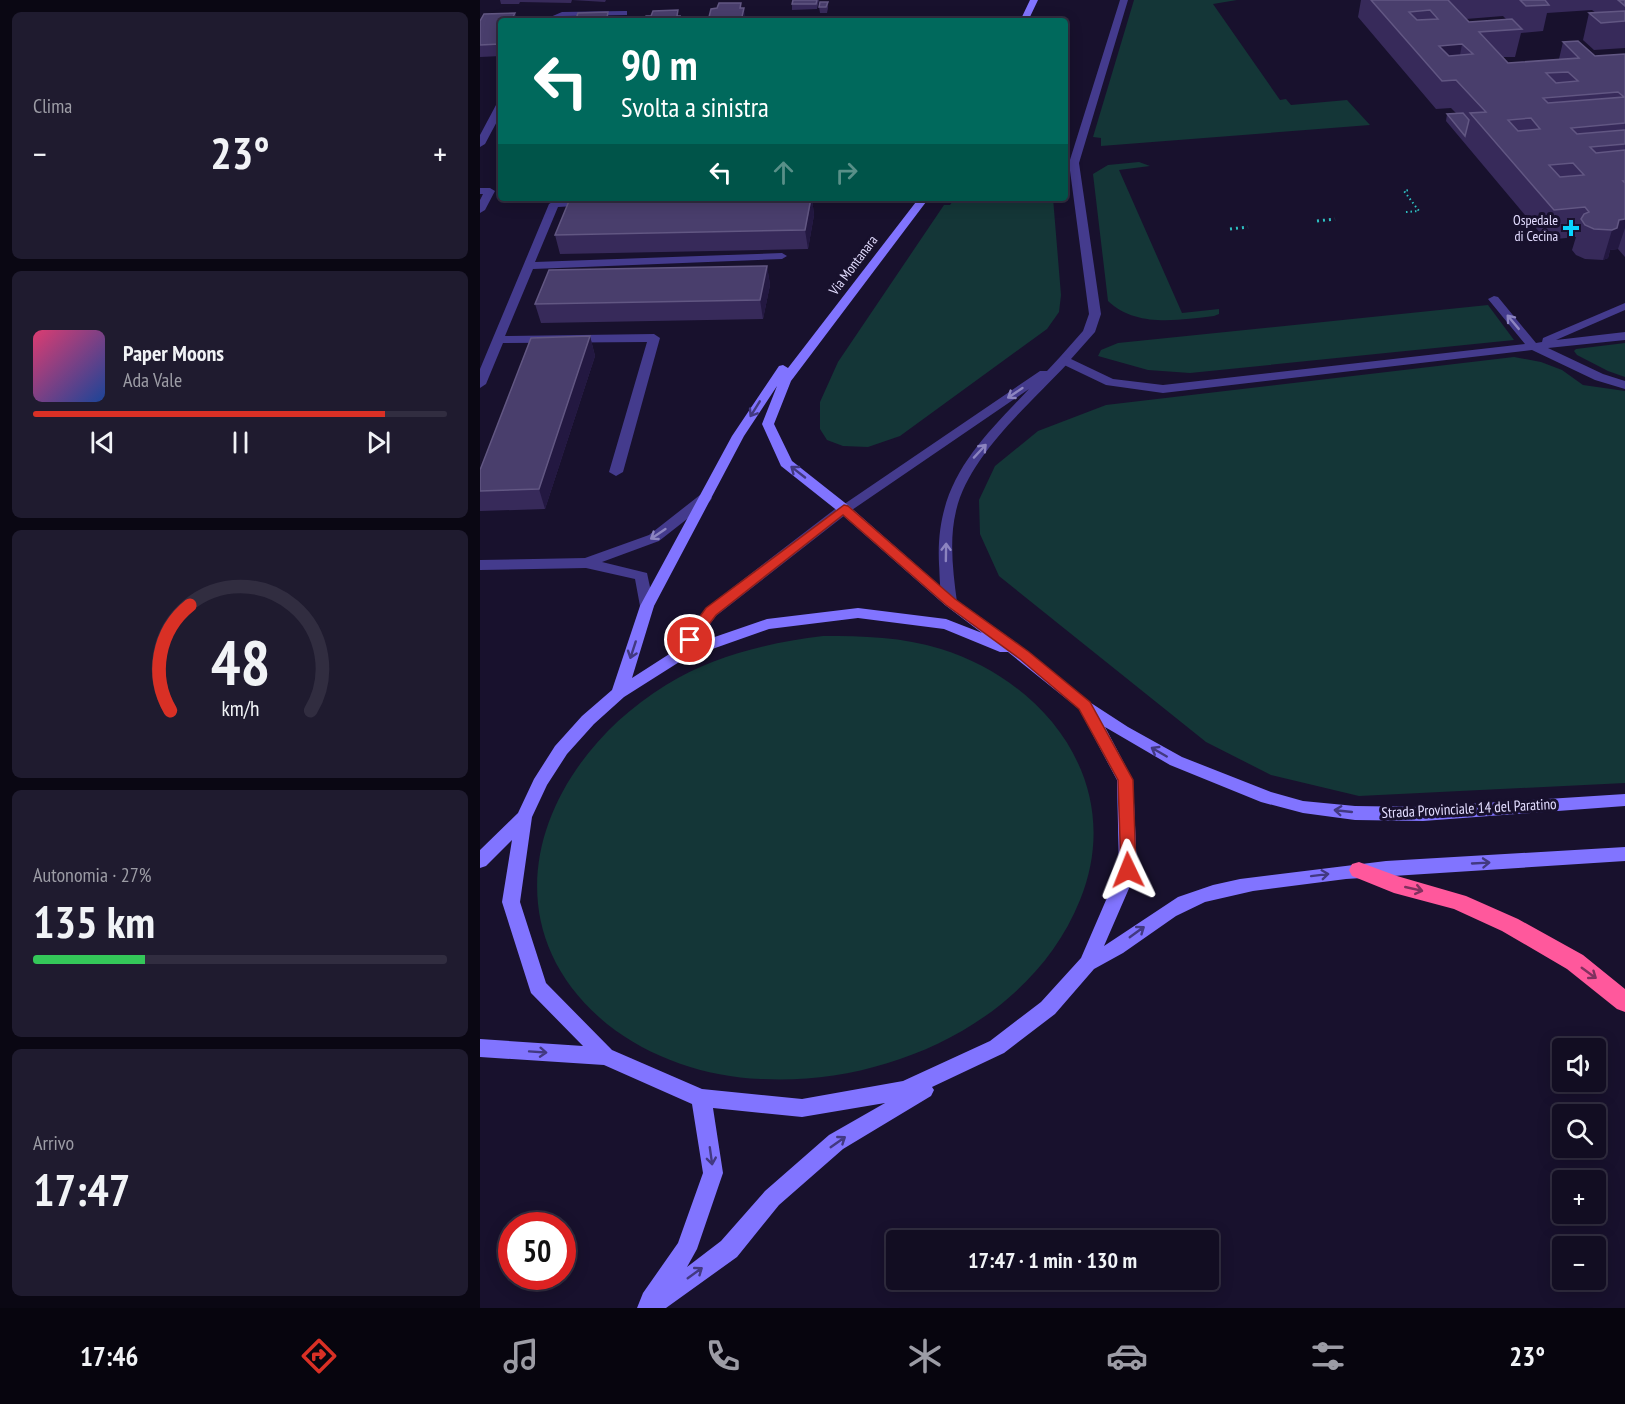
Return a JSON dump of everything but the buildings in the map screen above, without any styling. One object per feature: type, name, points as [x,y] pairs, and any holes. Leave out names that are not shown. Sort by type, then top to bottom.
[{"type":"highway","points":[[1359,870],[1394,884],[1459,902],[1510,925],[1575,962],[1625,1002]]},
{"type":"main road","points":[[1025,18],[1034,0]]},
{"type":"main road","name":"Via Montanara","points":[[922,201],[785,381],[768,424],[786,463],[844,509],[950,602],[1024,656]]},
{"type":"main road","points":[[619,693],[647,606],[705,498],[759,402],[784,367],[807,351]]},
{"type":"main road","points":[[605,1056],[538,987],[511,902],[524,817],[540,783],[561,750],[588,720],[619,693],[679,655],[767,624],[858,613],[946,624],[1024,656]]},
{"type":"main road","name":"Strada Provinciale 14 del Paratino","points":[[1024,656],[1085,705],[1122,730],[1176,761],[1267,797],[1303,807],[1355,813],[1423,813],[1625,800]]},
{"type":"main road","points":[[647,1308],[729,1248],[772,1198],[836,1142],[997,1047],[1048,1008],[1088,963],[1128,870],[1125,780],[1085,705]]},
{"type":"main road","points":[[480,861],[524,817]]},
{"type":"main road","points":[[1088,963],[1107,955],[1137,931],[1170,910],[1199,896],[1232,887],[1359,870],[1625,854]]},
{"type":"main road","points":[[480,1048],[605,1056],[701,1098],[802,1108],[905,1090],[997,1047]]},
{"type":"main road","points":[[647,1308],[686,1249],[713,1173],[701,1098]]},
{"type":"street","points":[[950,602],[945,552],[951,501],[974,458],[1089,332],[1095,314],[1074,163],[1124,0]]},
{"type":"street","points":[[552,18],[562,14],[624,13]]},
{"type":"street","points":[[480,144],[498,111]]},
{"type":"street","points":[[480,210],[485,191]]},
{"type":"street","points":[[480,384],[554,204],[599,203]]},
{"type":"street","points":[[529,266],[782,256]]},
{"type":"street","points":[[1494,299],[1533,346],[1599,377],[1625,385]]},
{"type":"street","points":[[1533,346],[1625,306]]},
{"type":"street","points":[[1594,319],[1611,338]]},
{"type":"street","points":[[1064,360],[1110,382],[1163,389],[1625,336]]},
{"type":"street","points":[[498,340],[654,338],[616,472]]},
{"type":"street","points":[[679,655],[711,612],[844,509],[1064,360]]},
{"type":"street","points":[[586,563],[654,538],[705,498]]},
{"type":"street","points":[[480,565],[586,563],[642,576],[647,606]]},
{"type":"path","points":[[1406,212],[1419,211],[1404,190],[1410,190]]},
{"type":"path","points":[[1317,221],[1335,219]]},
{"type":"path","points":[[1230,229],[1248,227]]},
{"type":"green space","points":[[1134,0],[1237,0],[1213,4],[1280,100],[1286,99],[1291,105],[1347,100],[1370,125],[1101,146],[1101,138],[1093,137]]},
{"type":"green space","points":[[1139,162],[1150,166],[1119,170],[1182,313],[1219,309],[1219,314],[1172,320],[1145,319],[1119,310],[1108,301],[1093,174],[1108,165]]},
{"type":"green space","points":[[953,201],[1053,201],[1061,295],[1059,312],[1047,329],[900,436],[868,447],[843,446],[827,440],[820,429],[820,402],[838,362],[944,205],[950,205]]},
{"type":"green space","points":[[1488,305],[1514,340],[1190,373],[1148,370],[1098,356],[1101,350],[1118,343]]},
{"type":"green space","points":[[1625,343],[1625,377],[1608,371],[1577,355],[1574,351],[1576,349]]},
{"type":"green space","points":[[1514,357],[1541,362],[1562,370],[1583,385],[1625,391],[1625,783],[1359,796],[1271,775],[1206,742],[999,576],[980,534],[979,500],[995,466],[1038,431],[1106,405]]},
{"type":"green space","points":[[823,636],[898,640],[941,649],[980,665],[1015,687],[1045,714],[1068,745],[1085,780],[1093,818],[1092,858],[1080,900],[1057,943],[1027,980],[991,1012],[949,1038],[904,1058],[857,1071],[809,1078],[761,1079],[699,1070],[660,1056],[624,1036],[607,1024],[568,982],[545,937],[537,891],[542,844],[559,798],[587,755],[623,717],[666,685],[722,658],[782,642]]},
{"type":"place","name":"Ospedale di Cecina","points":[[1571,228]]},
{"type":"route","points":[[690,640],[711,612],[844,509],[950,602],[1024,656],[1085,705],[1125,780],[1128,870]]}]
